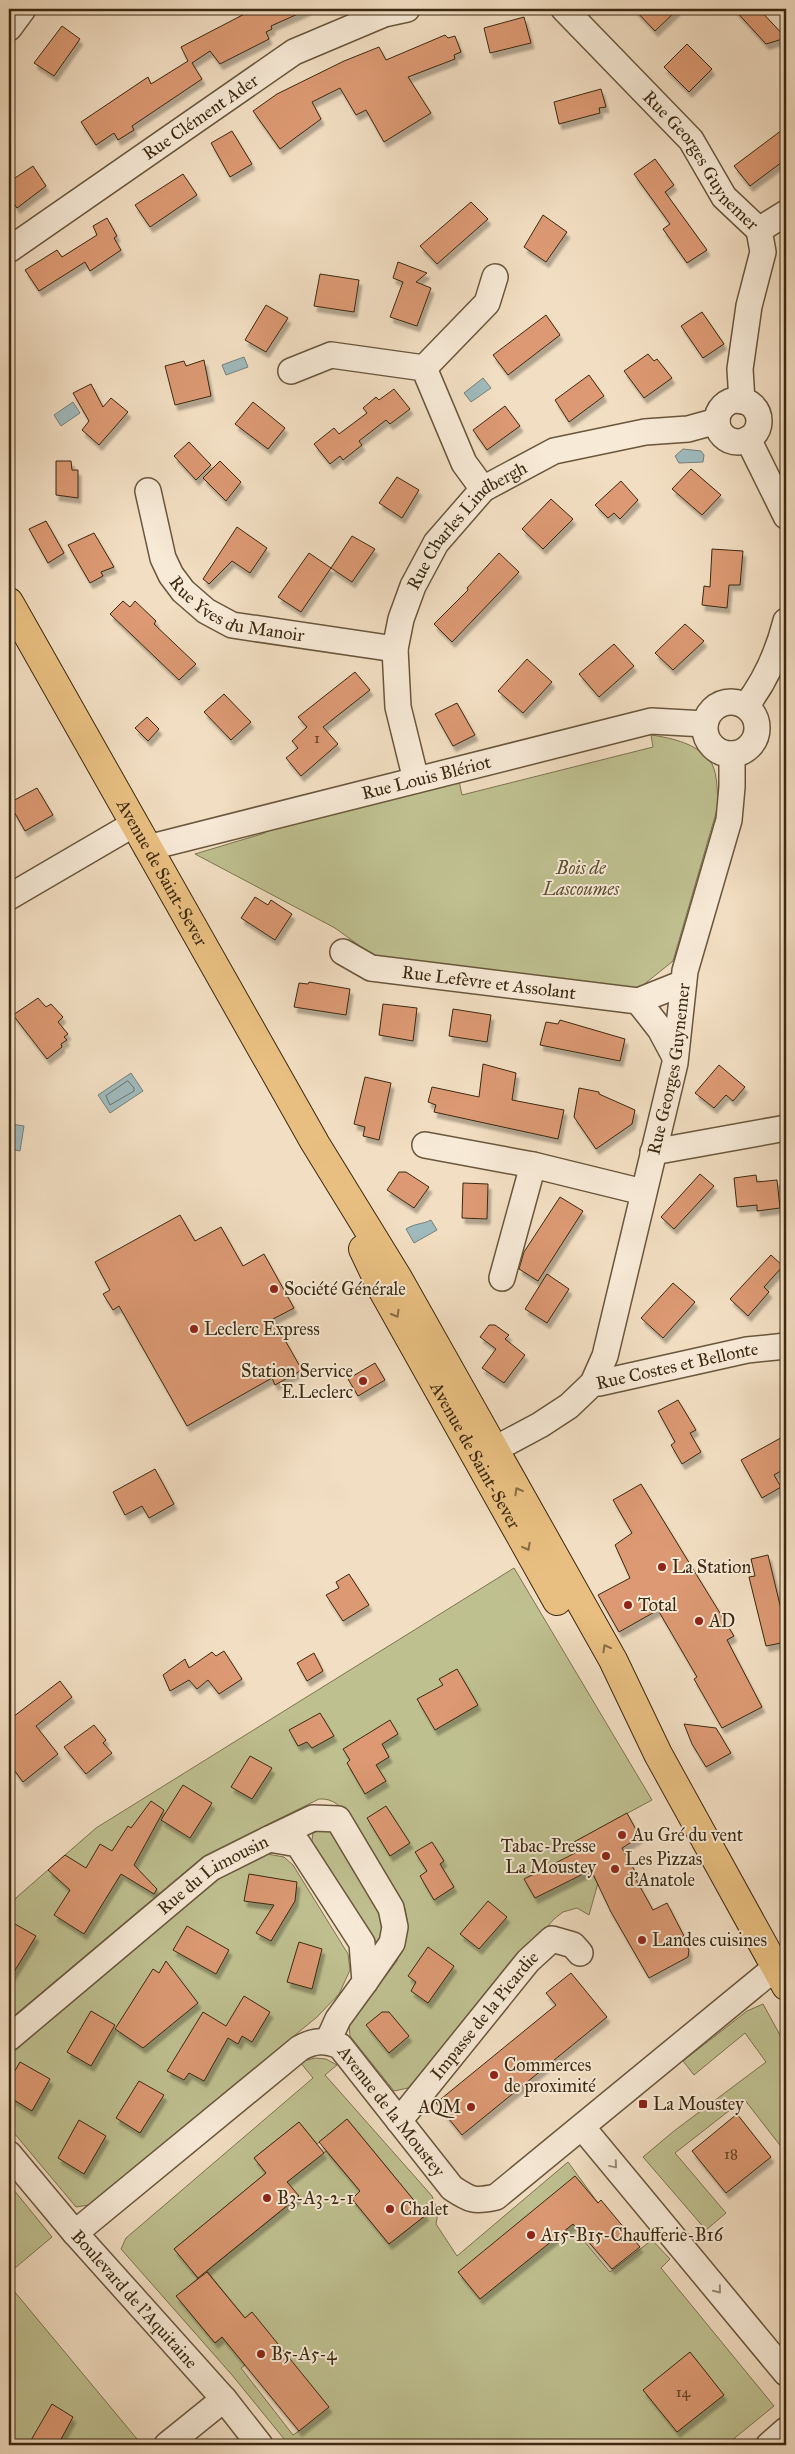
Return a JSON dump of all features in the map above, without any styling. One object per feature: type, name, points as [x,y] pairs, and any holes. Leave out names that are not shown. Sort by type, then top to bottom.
[{"type":"main road","name":"Avenue de Saint-Sever","points":[[9,602],[315,1143],[398,1278],[482,1448],[613,1660],[658,1754],[781,1977]]},
{"type":"street","points":[[9,28],[23,9]]},
{"type":"street","name":"Rue Clément Ader","points":[[9,247],[10,249],[294,52],[384,14],[407,9]]},
{"type":"street","name":"Rue Georges Guynemer","points":[[564,9],[691,140],[724,197],[759,230],[763,252],[749,306],[740,369],[742,401]]},
{"type":"street","points":[[759,230],[786,213]]},
{"type":"street","points":[[424,368],[487,303],[495,277]]},
{"type":"street","points":[[291,371],[332,355],[424,368]]},
{"type":"street","points":[[424,368],[464,463],[483,489]]},
{"type":"street","points":[[742,401],[749,403],[758,414],[758,428],[748,439],[734,442],[721,434],[717,421],[718,414],[728,403],[742,401]]},
{"type":"street","name":"Rue Charles Lindbergh","points":[[416,780],[398,707],[396,649],[401,619],[413,586],[436,543],[483,489],[554,451],[645,432],[688,429],[717,421]]},
{"type":"street","points":[[748,439],[786,516]]},
{"type":"street","name":"Rue Yves du Manoir","points":[[148,491],[164,558],[171,575],[184,591],[206,611],[232,625],[396,649]]},
{"type":"street","points":[[746,706],[762,685],[776,656],[786,621]]},
{"type":"street","points":[[729,702],[746,706],[756,721],[757,730],[749,746],[732,754],[723,753],[708,742],[705,724],[713,708],[729,702]]},
{"type":"street","name":"Rue Louis Blériot","points":[[147,848],[651,721],[705,724]]},
{"type":"street","name":"Rue Georges Guynemer","points":[[593,1383],[605,1356],[675,1057],[683,983],[697,926],[729,820],[732,754]]},
{"type":"street","points":[[9,897],[134,824]]},
{"type":"street","name":"Rue Lefèvre et Assolant","points":[[344,952],[371,968],[638,1001],[683,983]]},
{"type":"street","points":[[638,1001],[660,1029],[675,1057]]},
{"type":"street","points":[[653,1152],[786,1128]]},
{"type":"street","points":[[425,1145],[532,1165],[643,1192]]},
{"type":"street","points":[[502,1278],[532,1165]]},
{"type":"street","name":"Rue Costes et Bellonte","points":[[482,1448],[540,1425],[562,1411],[593,1383],[599,1384],[747,1350],[786,1346]]},
{"type":"street","points":[[269,1840],[313,1818],[338,1819],[392,1908],[395,1927],[392,1943],[338,2019],[328,2041]]},
{"type":"street","name":"Rue du Limousin","points":[[9,2038],[211,1868],[269,1840],[298,1844],[362,1943],[364,1982]]},
{"type":"street","name":"Impasse de la Picardie","points":[[399,2121],[528,1961],[552,1939],[573,1945],[580,1954]]},
{"type":"street","name":"Avenue de la Moustey","points":[[75,2234],[300,2048],[312,2042],[328,2041],[340,2046],[452,2188],[469,2199],[478,2201],[496,2197],[582,2128],[781,1977]]},
{"type":"street","points":[[582,2128],[786,2373]]},
{"type":"street","name":"Boulevard de l'Aquitaine","points":[[9,2154],[75,2234],[224,2399],[260,2445]]},
{"type":"street","points":[[167,2445],[224,2399]]},
{"type":"street","points":[[769,2445],[786,2430]]},
{"type":"green space","name":"Bois de Lascoumes","points":[[651,735],[685,743],[707,757],[712,764],[715,774],[718,806],[673,961],[634,991],[382,962],[335,928],[195,854],[265,833],[267,829],[459,781],[462,795],[653,747]]},
{"type":"green space","points":[[514,1568],[652,1800],[574,1842],[598,1883],[589,1915],[577,1908],[563,1912],[554,1919],[408,2088],[394,2091],[350,2036],[349,2024],[397,1961],[406,1931],[405,1909],[350,1818],[337,1804],[324,1799],[319,1799],[204,1856],[9,2020],[9,1906],[17,1897],[96,1828]]},
{"type":"green space","points":[[328,1826],[386,1914],[380,1942],[373,1943],[311,1847],[313,1833]]},
{"type":"green space","points":[[267,1854],[284,1857],[293,1865],[348,1954],[350,1970],[339,1994],[317,2017],[89,2205],[76,2207],[9,2127],[9,2051],[216,1879]]},
{"type":"green space","points":[[763,2004],[786,2046],[786,2153],[744,2099],[675,2153],[726,2213],[706,2230],[643,2157],[674,2131],[766,2062],[745,2033],[694,2075],[683,2061],[747,2011]]},
{"type":"green space","points":[[315,2058],[326,2059],[337,2065],[325,2075],[432,2196],[438,2213],[436,2224],[457,2256],[568,2162],[598,2203],[578,2234],[610,2272],[652,2240],[670,2259],[661,2268],[774,2406],[726,2445],[289,2445],[232,2375],[121,2249],[126,2238],[313,2078],[300,2062]],"holes":[[[347,2119],[426,2215],[389,2244],[352,2199],[360,2191],[326,2151],[287,2182],[298,2197],[207,2271],[245,2318],[252,2312],[299,2431],[293,2435],[241,2368],[245,2365],[222,2337],[215,2343],[177,2297],[198,2278],[174,2249],[266,2173],[254,2158],[299,2122],[317,2144]]]},
{"type":"green space","points":[[9,2184],[52,2237],[9,2273]]},
{"type":"green space","points":[[9,2285],[142,2445],[9,2445]]},
{"type":"water","points":[[244,357],[248,367],[226,375],[222,365]]},
{"type":"water","points":[[483,378],[491,388],[471,402],[464,393]]},
{"type":"water","points":[[73,402],[80,413],[61,426],[54,415]]},
{"type":"water","points":[[683,449],[701,451],[704,455],[703,462],[679,463],[675,456]]},
{"type":"water","points":[[131,1073],[143,1091],[110,1113],[98,1095]]},
{"type":"water","points":[[11,1124],[24,1126],[20,1151],[9,1149]]},
{"type":"water","points":[[431,1220],[437,1230],[414,1243],[406,1229]]},
{"type":"building","points":[[254,9],[309,9],[271,26],[272,29],[266,32],[269,39],[220,64],[210,51],[192,63],[202,79],[132,126],[134,130],[118,140],[114,133],[96,145],[81,122],[148,77],[151,84],[188,61],[181,47]]},
{"type":"building","points":[[634,9],[678,9],[655,31]]},
{"type":"building","points":[[734,9],[759,9],[786,38],[766,44]]},
{"type":"building","points":[[524,17],[531,43],[490,53],[484,28]]},
{"type":"building","points":[[62,26],[80,39],[54,76],[34,63]]},
{"type":"building","points":[[445,35],[448,38],[455,36],[461,52],[454,55],[455,59],[408,77],[431,113],[384,142],[366,110],[356,115],[340,88],[312,102],[321,119],[280,149],[253,111],[277,94],[344,61],[379,47],[386,60]]},
{"type":"building","points":[[687,44],[712,69],[689,92],[664,67]]},
{"type":"building","points":[[601,89],[606,107],[599,108],[600,113],[559,124],[554,102]]},
{"type":"building","points":[[786,127],[786,159],[750,186],[734,166]]},
{"type":"building","points":[[232,131],[252,164],[230,177],[211,143]]},
{"type":"building","points":[[655,159],[674,185],[665,192],[707,250],[687,263],[663,229],[670,224],[634,174]]},
{"type":"building","points":[[33,166],[46,186],[17,208],[9,196],[9,182]]},
{"type":"building","points":[[183,174],[197,195],[150,227],[135,205]]},
{"type":"building","points":[[471,202],[488,219],[437,264],[420,246]]},
{"type":"building","points":[[543,215],[567,232],[546,262],[524,247]]},
{"type":"building","points":[[107,218],[117,236],[114,238],[121,250],[90,271],[85,262],[39,291],[25,270],[57,250],[62,257],[97,235],[93,226]]},
{"type":"building","points":[[398,262],[427,273],[416,282],[431,288],[417,326],[390,317],[403,282],[393,278]]},
{"type":"building","points":[[320,274],[359,280],[354,312],[314,306]]},
{"type":"building","points":[[266,305],[288,318],[266,352],[245,340]]},
{"type":"building","points":[[702,312],[724,344],[703,358],[681,326]]},
{"type":"building","points":[[546,315],[560,335],[508,375],[493,355]]},
{"type":"building","points":[[648,354],[654,361],[657,359],[672,378],[644,398],[624,371]]},
{"type":"building","points":[[204,360],[211,396],[175,405],[165,366],[184,361],[186,366]]},
{"type":"building","points":[[589,375],[604,396],[569,422],[555,400]]},
{"type":"building","points":[[91,384],[103,407],[111,398],[128,412],[99,445],[82,430],[89,421],[73,393]]},
{"type":"building","points":[[394,389],[410,409],[390,424],[386,420],[359,441],[362,445],[343,460],[340,456],[330,464],[314,444],[334,428],[339,434],[367,413],[363,408],[376,397],[379,400]]},
{"type":"building","points":[[253,402],[285,428],[268,449],[235,424]]},
{"type":"building","points":[[505,406],[520,426],[487,450],[473,430]]},
{"type":"building","points":[[189,442],[211,465],[196,480],[174,456]]},
{"type":"building","points":[[56,461],[71,461],[72,470],[78,470],[78,498],[56,495]]},
{"type":"building","points":[[220,461],[241,482],[226,501],[203,478]]},
{"type":"building","points":[[691,469],[721,495],[702,515],[672,489]]},
{"type":"building","points":[[397,477],[419,490],[402,518],[379,503]]},
{"type":"building","points":[[621,481],[638,500],[620,519],[614,513],[608,518],[595,505]]},
{"type":"building","points":[[551,499],[573,519],[543,549],[522,529]]},
{"type":"building","points":[[46,521],[64,553],[48,563],[29,529]]},
{"type":"building","points":[[237,527],[267,548],[250,573],[232,561],[209,584],[203,579]]},
{"type":"building","points":[[94,533],[114,567],[101,572],[103,576],[90,583],[68,545]]},
{"type":"building","points":[[352,536],[375,549],[352,582],[331,568]]},
{"type":"building","points":[[712,549],[743,551],[740,585],[729,585],[727,608],[702,605],[704,586],[710,587]]},
{"type":"building","points":[[309,553],[331,568],[301,612],[278,597]]},
{"type":"building","points":[[499,553],[519,572],[452,642],[434,624],[468,590],[467,588]]},
{"type":"building","points":[[123,601],[130,607],[135,601],[156,621],[154,624],[196,664],[179,680],[110,614]]},
{"type":"building","points":[[685,624],[704,641],[673,670],[655,653]]},
{"type":"building","points":[[614,644],[634,666],[599,697],[579,674]]},
{"type":"building","points":[[527,659],[552,682],[523,713],[498,691]]},
{"type":"building","points":[[355,672],[370,690],[323,727],[338,744],[301,776],[286,758],[298,748],[292,741],[307,727],[298,717]]},
{"type":"building","points":[[224,694],[251,722],[231,740],[204,712]]},
{"type":"building","points":[[457,703],[475,735],[453,746],[435,714]]},
{"type":"building","points":[[147,717],[159,729],[148,741],[135,728]]},
{"type":"building","points":[[37,788],[53,815],[25,831],[9,803]]},
{"type":"building","points":[[255,897],[268,905],[271,900],[292,914],[275,940],[241,918]]},
{"type":"building","points":[[309,982],[350,989],[346,1015],[294,1007],[299,983],[308,984]]},
{"type":"building","points":[[38,998],[46,1007],[51,1004],[63,1017],[58,1022],[68,1034],[64,1037],[67,1040],[61,1044],[62,1047],[47,1059],[13,1015]]},
{"type":"building","points":[[383,1004],[417,1008],[413,1041],[379,1035]]},
{"type":"building","points":[[453,1009],[491,1015],[487,1042],[449,1036]]},
{"type":"building","points":[[560,1020],[625,1039],[620,1061],[540,1045],[546,1022],[558,1024]]},
{"type":"building","points":[[483,1064],[516,1073],[512,1100],[564,1110],[558,1139],[434,1112],[436,1105],[428,1102],[432,1087],[479,1097]]},
{"type":"building","points":[[719,1065],[745,1087],[733,1101],[726,1095],[714,1108],[695,1093]]},
{"type":"building","points":[[365,1077],[391,1083],[379,1140],[363,1136],[365,1127],[354,1124]]},
{"type":"building","points":[[579,1088],[599,1092],[599,1094],[635,1110],[632,1124],[596,1149],[574,1117]]},
{"type":"building","points":[[399,1172],[406,1172],[429,1187],[414,1208],[387,1190]]},
{"type":"building","points":[[700,1174],[714,1186],[674,1229],[661,1217]]},
{"type":"building","points":[[756,1175],[757,1182],[777,1180],[780,1208],[757,1211],[757,1205],[737,1207],[734,1178]]},
{"type":"building","points":[[463,1183],[488,1184],[487,1219],[462,1218]]},
{"type":"building","points":[[560,1197],[583,1211],[538,1281],[519,1269],[524,1252]]},
{"type":"building","points":[[180,1215],[195,1241],[221,1227],[243,1266],[264,1254],[294,1308],[273,1319],[302,1370],[275,1385],[272,1378],[187,1426],[119,1306],[113,1310],[103,1294],[110,1290],[95,1262]]},
{"type":"building","points":[[771,1255],[783,1266],[764,1287],[769,1292],[748,1316],[730,1299]]},
{"type":"building","points":[[547,1274],[569,1289],[547,1323],[525,1309]]},
{"type":"building","points":[[673,1283],[695,1302],[663,1338],[641,1318]]},
{"type":"building","points":[[489,1325],[495,1325],[509,1335],[505,1339],[525,1355],[504,1383],[482,1368],[496,1349],[480,1337]]},
{"type":"building","points":[[375,1363],[385,1380],[358,1396],[348,1379]]},
{"type":"building","points":[[678,1400],[696,1430],[690,1433],[701,1452],[682,1464],[671,1445],[675,1442],[658,1411]]},
{"type":"building","points":[[786,1435],[786,1468],[774,1475],[781,1487],[762,1498],[741,1460]]},
{"type":"building","points":[[155,1469],[174,1504],[149,1518],[142,1506],[125,1515],[113,1492]]},
{"type":"building","points":[[641,1484],[734,1636],[727,1640],[762,1707],[722,1728],[694,1679],[697,1677],[658,1610],[619,1632],[598,1595],[630,1578],[615,1545],[632,1533],[613,1500]]},
{"type":"building","points":[[768,1555],[786,1630],[786,1642],[766,1646],[749,1577],[755,1576],[751,1559]]},
{"type":"building","points":[[349,1574],[369,1605],[343,1621],[326,1595],[339,1588],[336,1582]]},
{"type":"building","points":[[224,1651],[242,1679],[219,1694],[208,1680],[197,1689],[189,1680],[170,1691],[163,1675],[185,1659],[189,1668],[212,1652],[216,1656]]},
{"type":"building","points":[[314,1653],[323,1671],[307,1681],[297,1663]]},
{"type":"building","points":[[457,1669],[478,1705],[435,1730],[417,1699],[443,1685],[439,1679]]},
{"type":"building","points":[[60,1681],[72,1697],[36,1726],[58,1754],[23,1782],[9,1763],[9,1720]]},
{"type":"building","points":[[320,1713],[334,1736],[312,1748],[307,1742],[298,1746],[289,1730]]},
{"type":"building","points":[[390,1720],[398,1734],[382,1744],[389,1757],[376,1765],[386,1781],[365,1794],[347,1763],[350,1760],[343,1749]]},
{"type":"building","points":[[684,1724],[716,1728],[731,1753],[706,1767],[692,1744]]},
{"type":"building","points":[[94,1725],[106,1740],[103,1743],[112,1753],[86,1774],[64,1747]]},
{"type":"building","points":[[250,1756],[272,1768],[252,1799],[231,1787]]},
{"type":"building","points":[[183,1785],[212,1803],[190,1838],[161,1820]]},
{"type":"building","points":[[151,1801],[164,1810],[134,1865],[157,1889],[154,1894],[121,1874],[84,1934],[54,1915],[70,1890],[48,1870],[65,1855],[86,1868],[100,1844],[112,1851],[128,1826],[131,1828]]},
{"type":"building","points":[[386,1806],[410,1843],[390,1856],[367,1818]]},
{"type":"building","points":[[627,1813],[640,1837],[622,1848],[636,1873],[633,1874],[653,1910],[667,1903],[689,1950],[688,1957],[649,1978],[611,1912],[591,1870],[535,1898],[524,1879],[579,1851],[574,1842]]},
{"type":"building","points":[[432,1842],[444,1861],[440,1864],[454,1887],[434,1900],[420,1876],[427,1871],[415,1852]]},
{"type":"building","points":[[249,1874],[297,1882],[295,1901],[271,1941],[256,1933],[274,1905],[244,1901]]},
{"type":"building","points":[[488,1901],[507,1917],[479,1949],[460,1934]]},
{"type":"building","points":[[15,1924],[36,1936],[9,1980],[9,1933]]},
{"type":"building","points":[[187,1926],[229,1950],[216,1974],[173,1950]]},
{"type":"building","points":[[299,1942],[322,1949],[312,1989],[287,1982]]},
{"type":"building","points":[[428,1947],[454,1966],[428,2003],[411,1991],[416,1982],[408,1976]]},
{"type":"building","points":[[166,1961],[198,2003],[143,2048],[115,2029],[153,1969],[159,1973]]},
{"type":"building","name":"Commerces de proximité","points":[[571,1973],[607,2017],[462,2135],[436,2103],[556,2005],[546,1993]]},
{"type":"building","points":[[244,1996],[270,2012],[252,2042],[242,2036],[238,2044],[228,2038],[204,2081],[189,2073],[184,2080],[167,2071],[203,2012],[226,2026]]},
{"type":"building","points":[[91,2011],[115,2025],[91,2066],[67,2052]]},
{"type":"building","points":[[382,2012],[389,2012],[409,2036],[389,2053],[366,2025]]},
{"type":"building","points":[[20,2062],[50,2079],[32,2111],[9,2097],[9,2081]]},
{"type":"building","points":[[139,2081],[164,2095],[140,2133],[116,2118]]},
{"type":"building","points":[[737,2114],[771,2157],[726,2193],[692,2151]]},
{"type":"building","points":[[347,2119],[426,2215],[389,2244],[352,2199],[360,2191],[319,2142]]},
{"type":"building","points":[[79,2120],[106,2136],[84,2174],[58,2158]]},
{"type":"building","points":[[299,2122],[324,2153],[287,2182],[299,2196],[198,2278],[174,2249],[266,2173],[254,2158]]},
{"type":"building","name":"A15-B15-Chaufferie-B16","points":[[575,2176],[598,2203],[601,2200],[640,2247],[612,2269],[573,2224],[480,2299],[458,2272]]},
{"type":"building","name":"B5-A5-4","points":[[207,2272],[245,2318],[252,2312],[329,2407],[299,2431],[222,2337],[215,2343],[176,2296]]},
{"type":"building","points":[[690,2352],[724,2395],[677,2432],[643,2390]]},
{"type":"building","points":[[52,2404],[73,2417],[59,2443],[52,2439],[49,2445],[39,2445],[31,2440]]},
{"type":"place","name":"Société Générale","points":[[274,1289]]},
{"type":"place","name":"Leclerc Express","points":[[194,1329]]},
{"type":"place","name":"Station Service E.Leclerc","points":[[363,1381]]},
{"type":"place","name":"La Station","points":[[662,1567]]},
{"type":"place","name":"Total","points":[[628,1605]]},
{"type":"place","name":"AD","points":[[699,1621]]},
{"type":"place","name":"Au Gré du vent","points":[[622,1835]]},
{"type":"place","name":"Tabac-Presse La Moustey","points":[[606,1856]]},
{"type":"place","name":"Les Pizzas d'Anatole","points":[[615,1869]]},
{"type":"place","name":"Landes cuisines","points":[[642,1940]]},
{"type":"place","name":"Commerces de proximité","points":[[494,2075]]},
{"type":"place","name":"La Moustey","points":[[643,2104]]},
{"type":"place","name":"AQM","points":[[471,2107]]},
{"type":"place","name":"B3-A3-2-1","points":[[267,2198]]},
{"type":"place","name":"Chalet","points":[[390,2209]]},
{"type":"place","name":"A15-B15-Chaufferie-B16","points":[[531,2235]]},
{"type":"place","name":"B5-A5-4","points":[[261,2354]]}]
